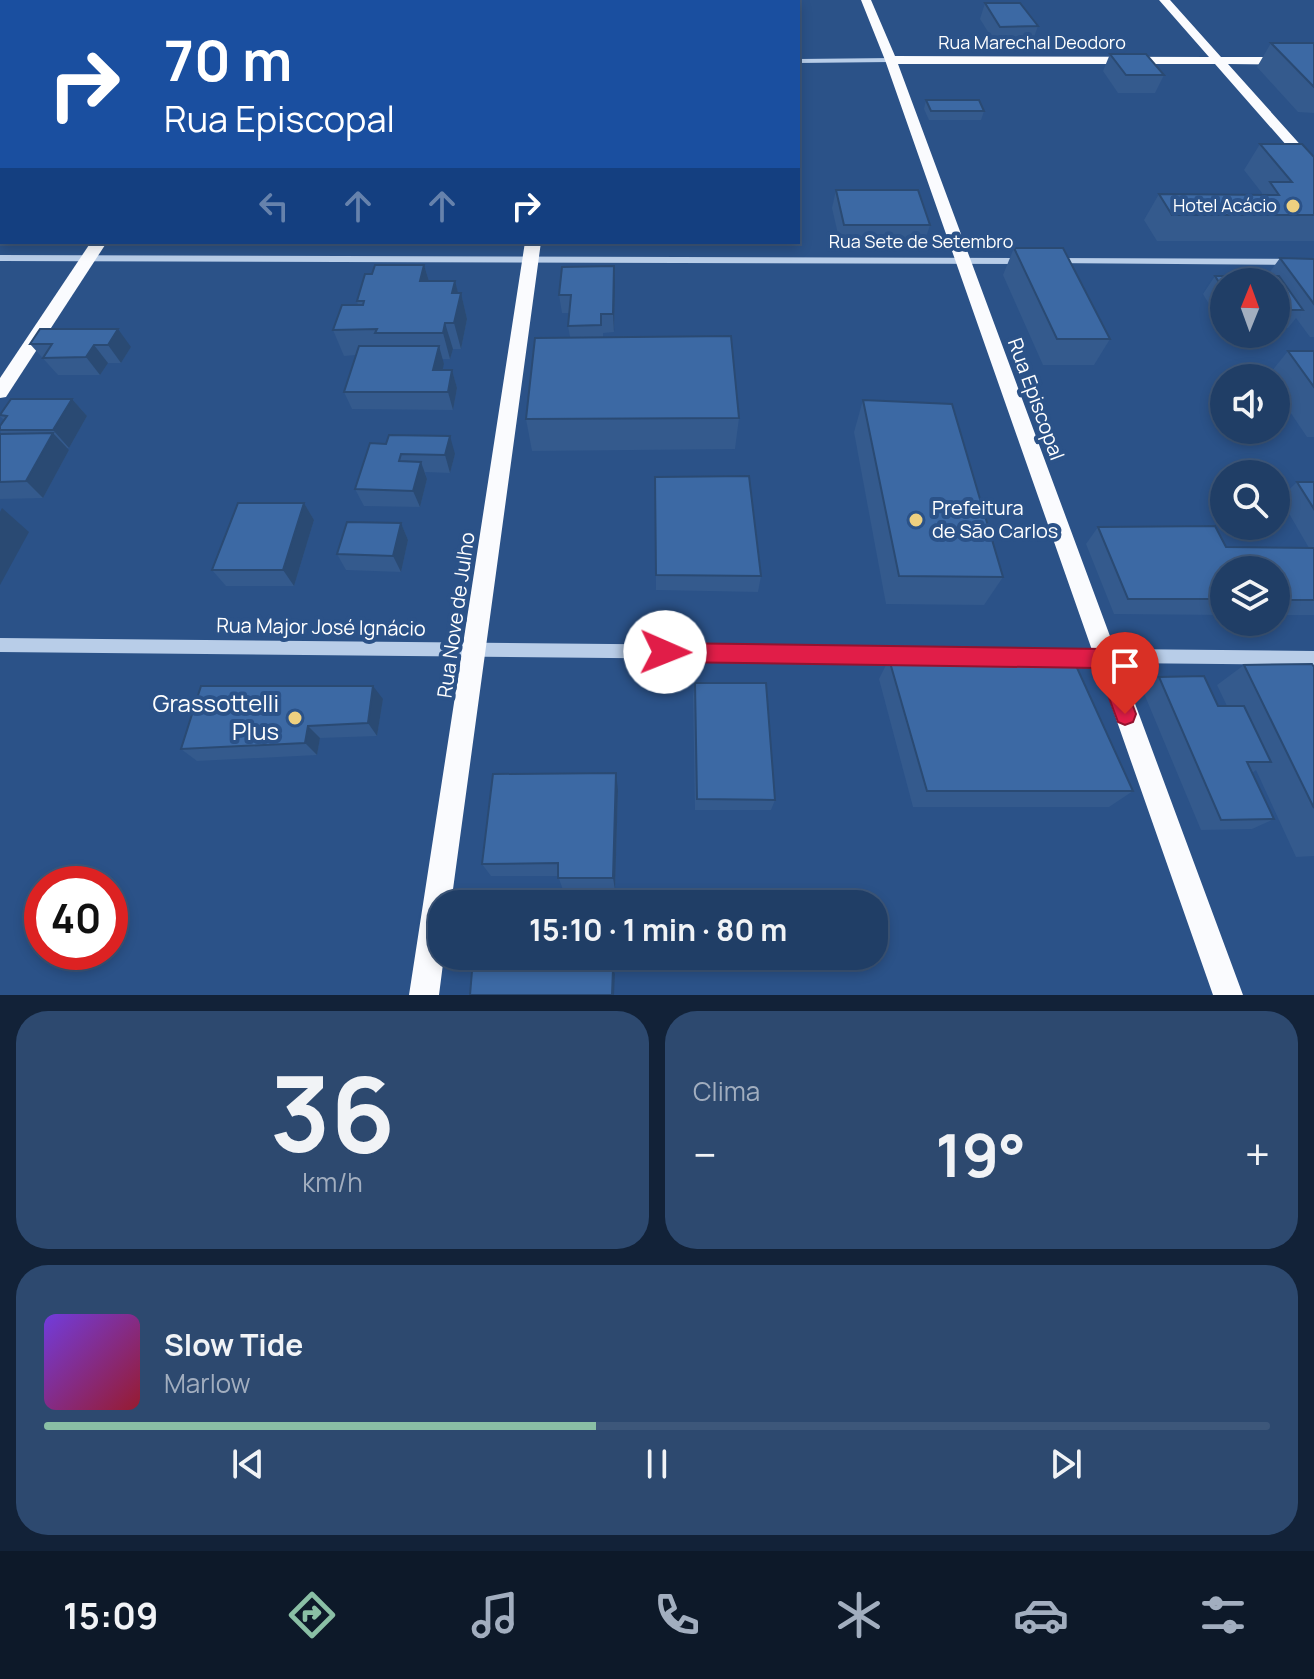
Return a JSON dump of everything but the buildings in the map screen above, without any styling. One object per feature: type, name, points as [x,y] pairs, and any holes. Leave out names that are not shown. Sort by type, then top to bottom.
[{"type":"main road","name":"Rua Episcopal","points":[[866,0],[891,60],[1228,995]]},
{"type":"main road","points":[[1164,0],[1314,168]]},
{"type":"main road","name":"Rua Marechal Deodoro","points":[[891,60],[1314,61]]},
{"type":"main road","points":[[0,392],[98,244]]},
{"type":"main road","name":"Rua Nove de Julho","points":[[424,995],[532,251]]},
{"type":"street","name":"Rua Marechal Deodoro","points":[[800,61],[891,60]]},
{"type":"street","name":"Rua Sete de Setembro","points":[[0,258],[532,251],[963,260],[1314,262]]},
{"type":"street","name":"Rua Major José Ignácio","points":[[0,645],[1314,658]]},
{"type":"place","name":"Hotel Acácio","points":[[1293,206]]},
{"type":"place","name":"Prefeitura de São Carlos","points":[[916,520]]},
{"type":"place","name":"Grassottelli Plus","points":[[295,718]]},
{"type":"route","points":[[665,652],[1105,658],[1125,714]]}]
